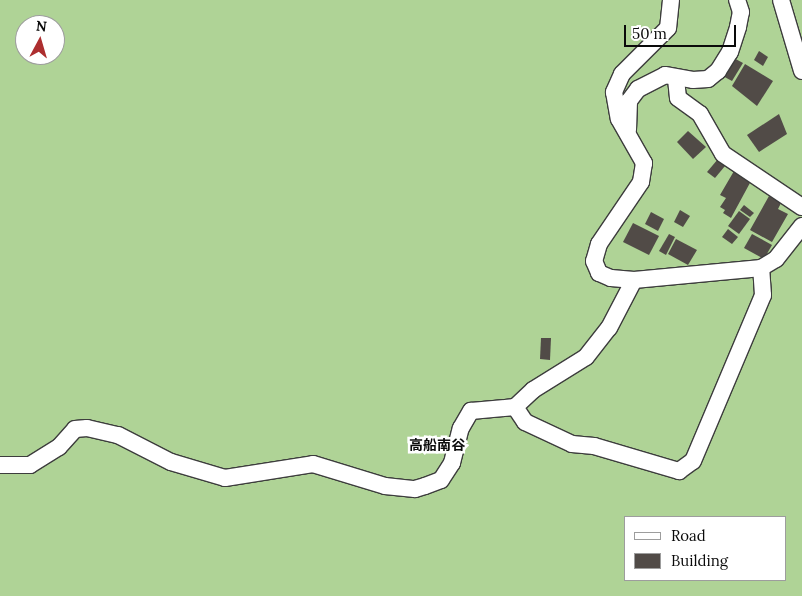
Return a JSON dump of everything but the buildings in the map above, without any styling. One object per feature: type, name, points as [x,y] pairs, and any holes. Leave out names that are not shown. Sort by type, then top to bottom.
[{"type":"street","points":[[670,0],[668,28],[622,74],[614,92],[619,119],[644,163],[641,182],[599,244],[594,261],[599,273],[611,278],[634,280],[761,268],[776,259],[802,226]]},
{"type":"street","points":[[628,135],[629,101],[638,90],[665,76],[676,79],[708,79],[718,71],[730,52],[738,28],[741,12],[737,0]]},
{"type":"street","points":[[781,0],[802,72]]},
{"type":"street","points":[[676,79],[678,98],[700,114],[723,154],[802,207]]},
{"type":"street","points":[[515,407],[525,422],[572,444],[594,446],[678,472],[693,461],[763,295],[761,268]]},
{"type":"street","points":[[0,466],[30,465],[59,447],[75,429],[87,428],[118,435],[171,462],[215,476],[242,477],[313,464],[385,486],[414,489],[441,480],[452,463],[461,428],[471,411],[515,407],[533,390],[586,357],[609,328],[634,280]]},
{"type":"green space","points":[[0,0],[802,0],[802,596],[0,596]]},
{"type":"district","name":"高船南谷","points":[[437,445]]}]
